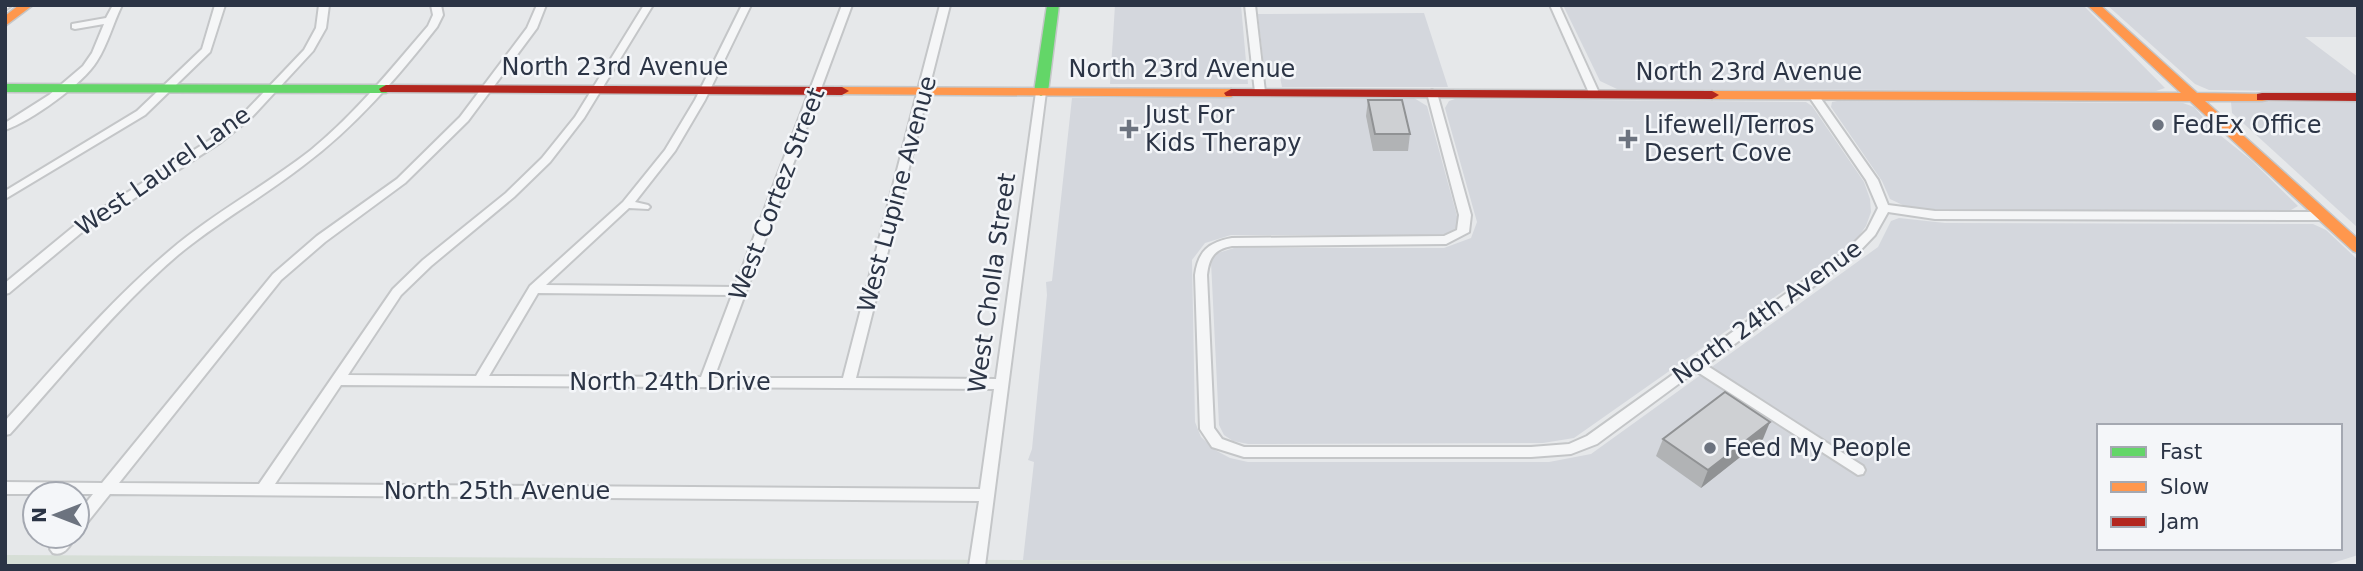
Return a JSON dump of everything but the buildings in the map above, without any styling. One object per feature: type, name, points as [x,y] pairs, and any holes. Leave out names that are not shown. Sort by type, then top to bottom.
[{"type":"street","points":[[5,22],[27,5]]},
{"type":"street","points":[[5,127],[32,113],[93,61],[108,21],[118,5]]},
{"type":"street","points":[[5,195],[126,124],[168,89],[207,50],[220,5]]},
{"type":"street","name":"West Laurel Lane","points":[[5,290],[77,230],[217,140],[247,116],[298,63],[316,39],[321,28],[324,5]]},
{"type":"street","points":[[5,430],[132,292],[172,254],[215,221],[314,154],[351,121],[432,27],[438,15],[436,5]]},
{"type":"street","points":[[91,509],[277,277],[321,239],[422,162],[464,119],[532,28],[542,5]]},
{"type":"street","points":[[263,490],[397,292],[427,263],[510,195],[546,160],[597,90],[649,5]]},
{"type":"street","points":[[480,381],[534,289],[627,204],[670,151],[705,91],[747,5]]},
{"type":"street","name":"West Cortez Street","points":[[706,382],[846,5]]},
{"type":"street","name":"West Lupine Avenue","points":[[848,383],[945,5]]},
{"type":"street","name":"West Cholla Street","points":[[977,566],[1053,5]]},
{"type":"street","points":[[1250,5],[1260,92]]},
{"type":"street","points":[[1554,5],[1595,95]]},
{"type":"street","points":[[2093,5],[2358,248]]},
{"type":"street","points":[[75,26],[108,21]]},
{"type":"street","name":"North 23rd Avenue","points":[[5,88],[2358,97]]},
{"type":"street","name":"North 24th Avenue","points":[[1432,93],[1465,215],[1463,232],[1455,237],[1438,240],[1232,242],[1217,244],[1207,249],[1202,259],[1201,275],[1207,429],[1213,441],[1244,452],[1510,453],[1572,449],[1592,440],[1851,253],[1870,236],[1884,208]]},
{"type":"street","points":[[1814,95],[1872,180],[1884,208],[1936,215],[2323,216]]},
{"type":"street","points":[[627,204],[644,207]]},
{"type":"street","points":[[534,289],[740,291]]},
{"type":"street","points":[[1695,364],[1858,470]]},
{"type":"street","name":"North 24th Drive","points":[[338,380],[1002,384]]},
{"type":"street","name":"North 25th Avenue","points":[[5,488],[988,495]]},
{"type":"shaded area","points":[[1115,5],[1241,5],[1248,84],[1110,84]]},
{"type":"shaded area","points":[[1563,5],[2083,5],[2165,88],[2156,91],[1617,89],[1600,81]]},
{"type":"shaded area","points":[[2107,5],[2358,5],[2358,37],[2305,37],[2358,77],[2358,92],[2209,90],[2195,84]]},
{"type":"shaded area","points":[[1424,13],[1448,87],[1282,87],[1280,77],[1265,77],[1258,14]]},
{"type":"shaded area","points":[[1072,98],[1414,98],[1427,106],[1458,220],[1457,227],[1442,235],[1231,235],[1205,243],[1192,260],[1195,422],[1201,437],[1215,450],[1230,458],[1248,462],[1549,462],[1591,454],[1878,247],[1891,221],[1899,218],[1945,223],[2313,224],[2326,230],[2358,260],[2358,555],[2323,566],[1023,560],[1034,462],[1028,460],[1032,449],[1046,282],[1052,281]]},
{"type":"shaded area","points":[[1449,101],[1806,102],[1812,106],[1864,182],[1871,212],[1866,226],[1856,240],[1574,438],[1543,443],[1248,444],[1233,441],[1224,435],[1219,425],[1211,262],[1215,254],[1234,248],[1444,248],[1471,238],[1477,222],[1445,108]]},
{"type":"shaded area","points":[[1832,102],[2183,103],[2194,107],[2215,131],[2251,160],[2298,206],[2291,210],[1940,211],[1909,208],[1890,199],[1882,181],[1831,107]]},
{"type":"shaded area","points":[[2231,102],[2358,102],[2358,228],[2232,113]]},
{"type":"shaded area","points":[[5,555],[2263,566],[5,566]]},
{"type":"traffic: fast","points":[[1041,92],[1053,5]]},
{"type":"traffic: fast","points":[[5,88],[386,89]]},
{"type":"traffic: slow","points":[[5,22],[27,5]]},
{"type":"traffic: slow","points":[[2093,5],[2358,248]]},
{"type":"traffic: slow","points":[[842,91],[1231,93]]},
{"type":"traffic: slow","points":[[1712,95],[2262,97]]},
{"type":"traffic: jam","points":[[386,89],[842,91]]},
{"type":"traffic: jam","points":[[1231,93],[1712,95]]},
{"type":"traffic: jam","points":[[2262,97],[2358,97]]},
{"type":"place","name":"FedEx Office","points":[[2158,125]]},
{"type":"place","name":"Just For Kids Therapy","points":[[1129,129]]},
{"type":"place","name":"Lifewell/Terros Desert Cove","points":[[1628,139]]},
{"type":"place","name":"Feed My People","points":[[1710,448]]}]
